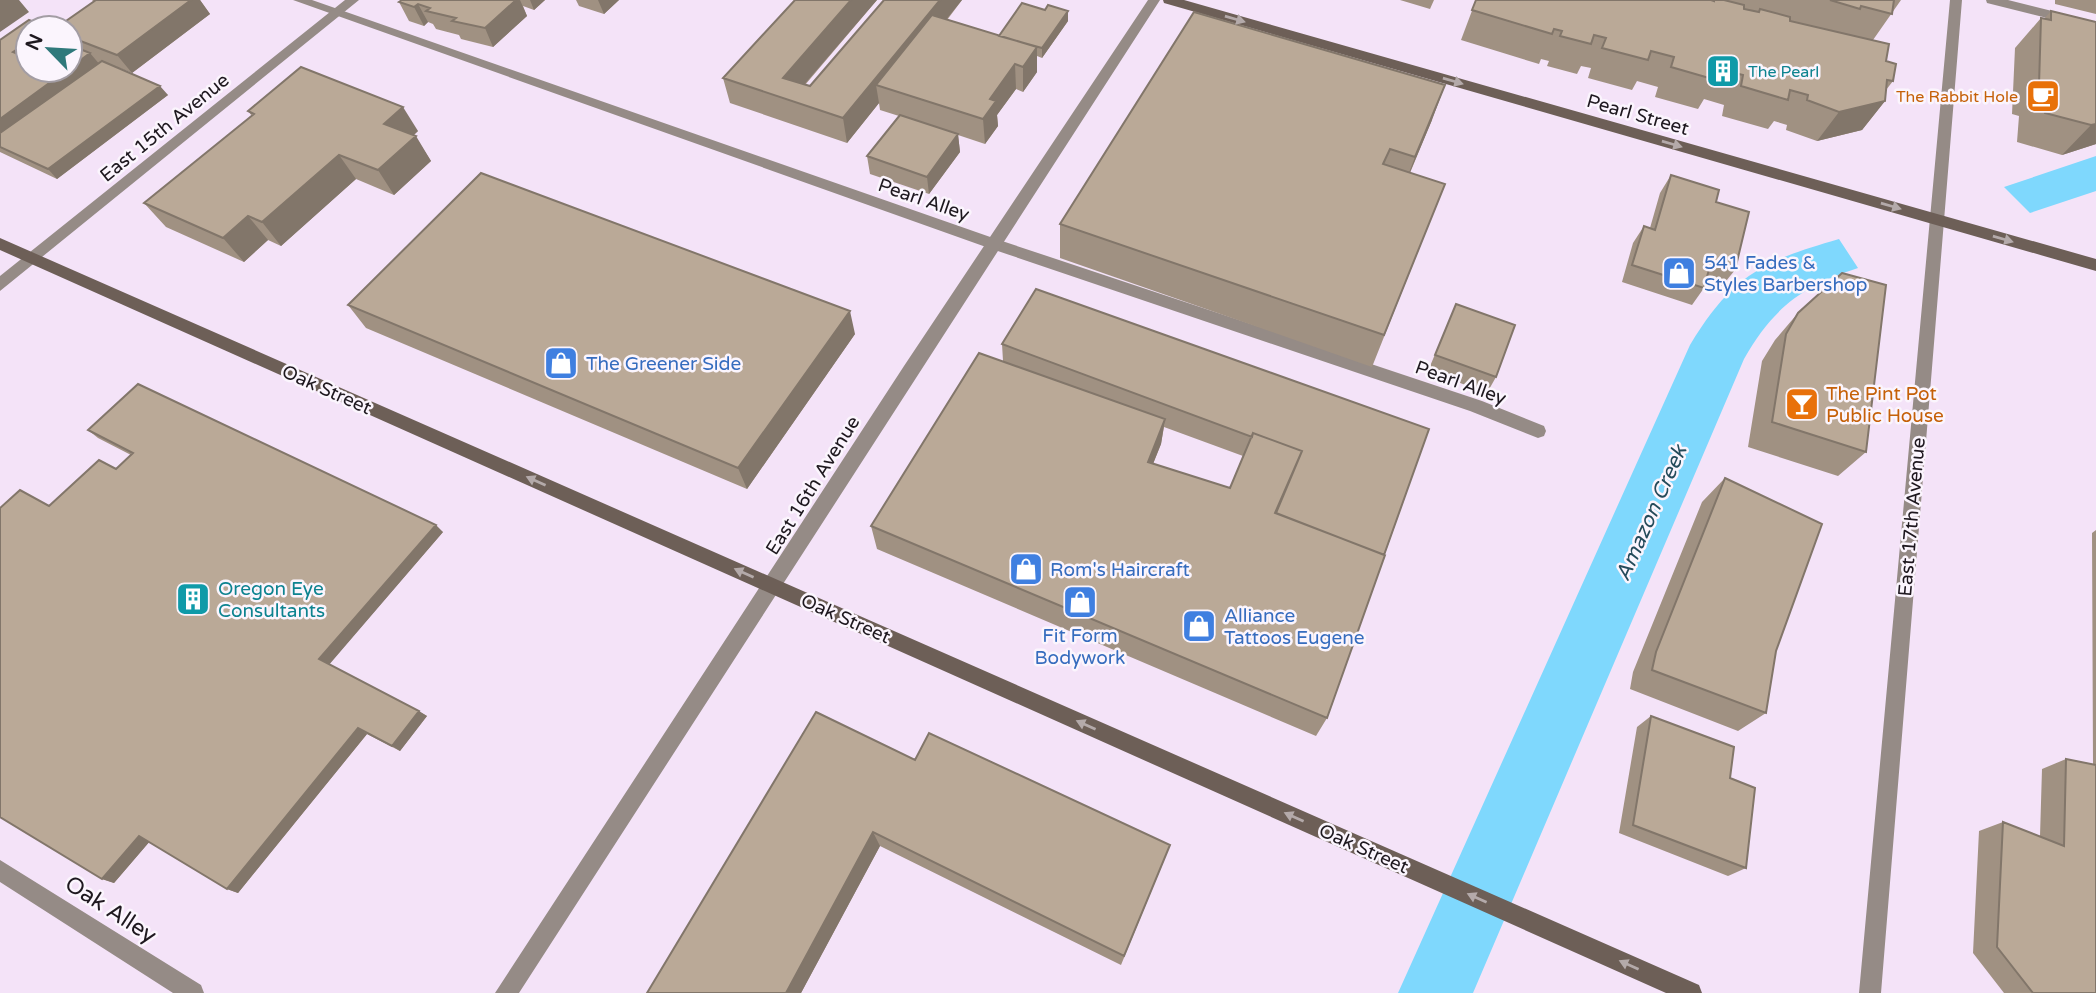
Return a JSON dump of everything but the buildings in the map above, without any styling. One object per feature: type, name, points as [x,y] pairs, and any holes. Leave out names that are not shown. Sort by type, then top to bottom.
[{"type":"main road","name":"Pearl Street","points":[[1169,0],[2096,265]]},
{"type":"main road","name":"Oak Street","points":[[0,244],[1691,993]]},
{"type":"street","name":"Pearl Alley","points":[[299,0],[991,243],[1476,406],[1538,431]]},
{"type":"street","name":"East 15th Avenue","points":[[0,285],[353,0]]},
{"type":"street","name":"East 16th Avenue","points":[[506,993],[773,586],[991,243],[1154,0]]},
{"type":"street","name":"East 17th Avenue","points":[[1870,993],[1956,0]]},
{"type":"street","points":[[1992,0],[2096,26]]},
{"type":"street","name":"Oak Alley","points":[[0,870],[193,993]]},
{"type":"water","points":[[2096,156],[2096,191],[2030,213],[2004,187]]},
{"type":"water","name":"Amazon Creek","points":[[1839,239],[1858,268],[1821,283],[1791,301],[1766,326],[1744,359],[1473,993],[1398,993],[1690,345],[1720,302],[1752,274],[1790,255]]},
{"type":"place","name":"The Pearl","points":[[1723,71]]},
{"type":"place","name":"The Rabbit Hole","points":[[2043,96]]},
{"type":"place","name":"541 Fades & Styles Barbershop","points":[[1679,273]]},
{"type":"place","name":"The Greener Side","points":[[561,363]]},
{"type":"place","name":"The Pint Pot Public House","points":[[1802,404]]},
{"type":"place","name":"Rom's Haircraft","points":[[1026,569]]},
{"type":"place","name":"Oregon Eye Consultants","points":[[193,599]]},
{"type":"place","name":"Fit Form Bodywork","points":[[1080,602]]},
{"type":"place","name":"Alliance Tattoos Eugene","points":[[1199,626]]}]
